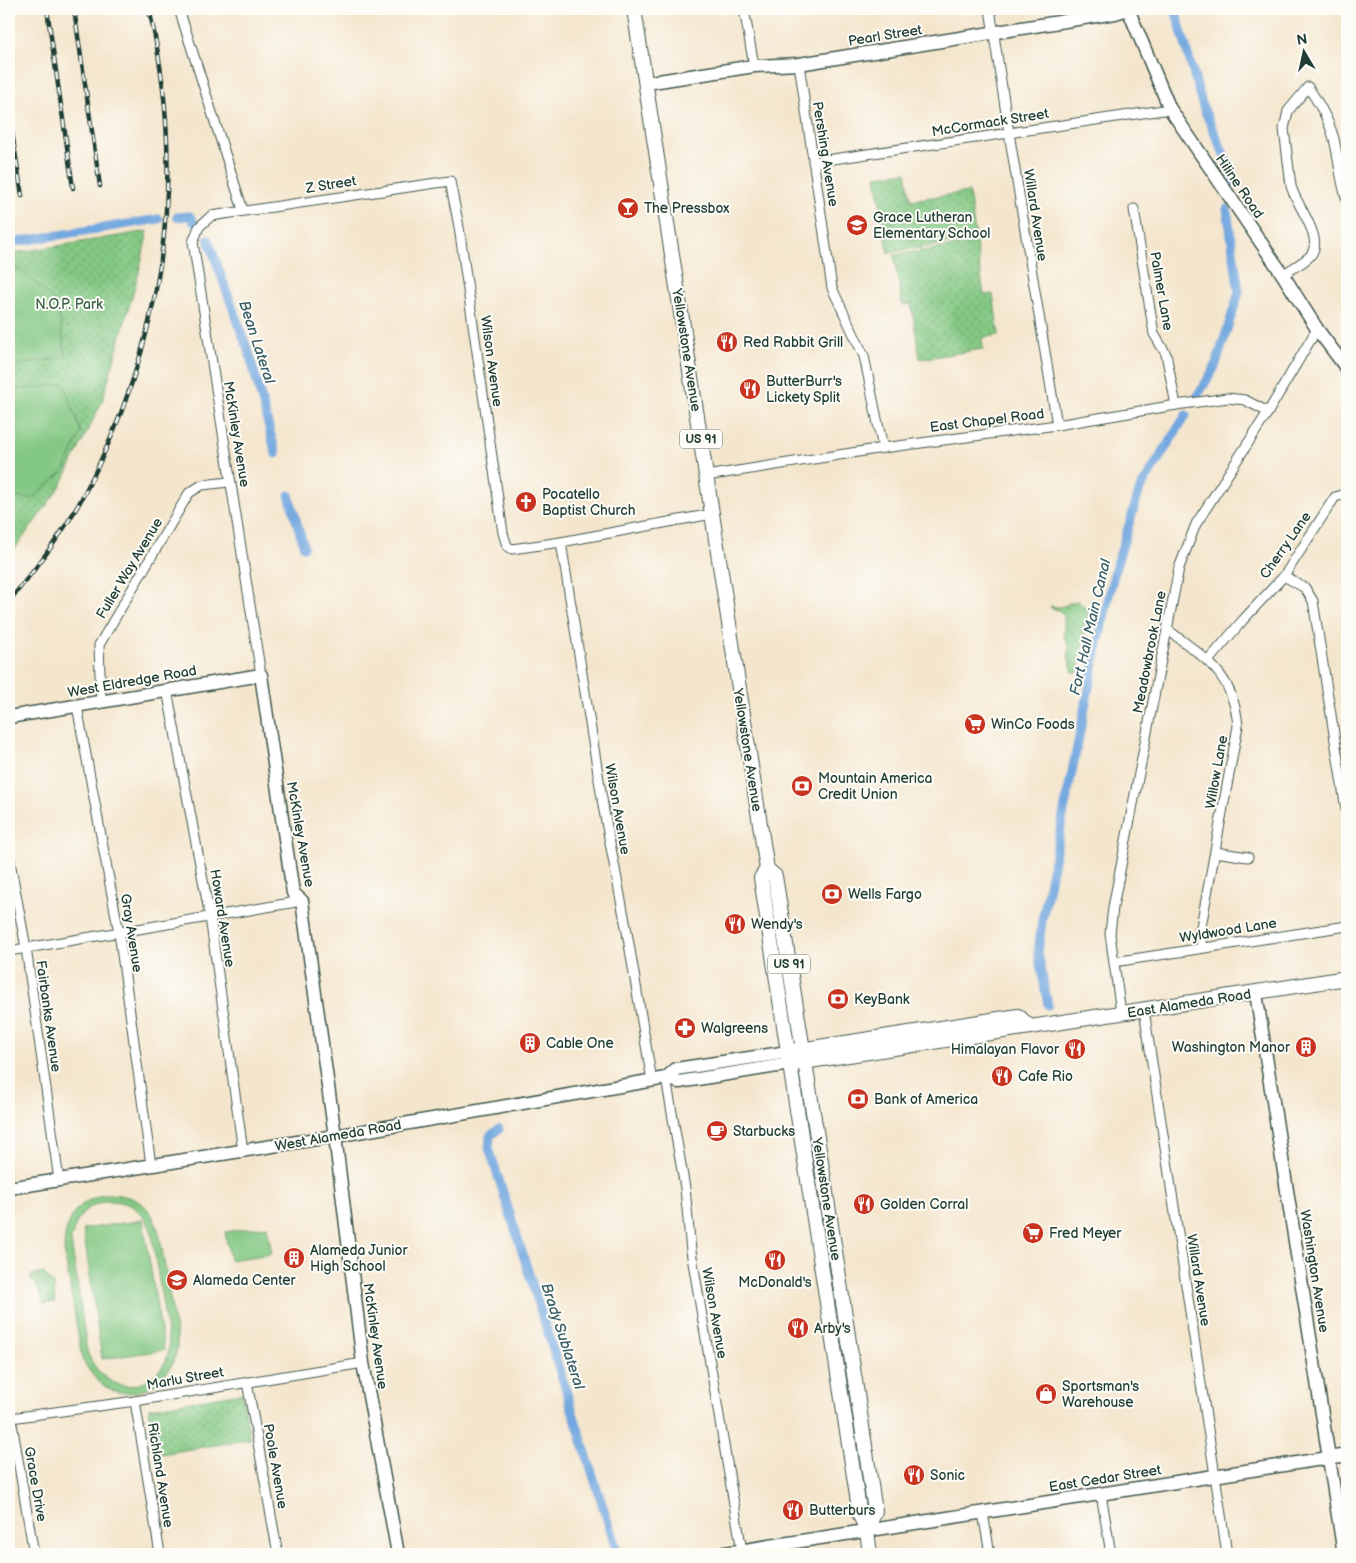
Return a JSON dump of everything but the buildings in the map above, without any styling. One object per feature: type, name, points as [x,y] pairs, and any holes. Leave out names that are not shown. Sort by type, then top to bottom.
[{"type":"main road","name":"Yellowstone Avenue","points":[[634,9],[767,869],[775,876],[875,1512],[867,1531]]},
{"type":"main road","name":"Yellowstone Avenue","points":[[767,869],[761,878],[860,1515],[867,1531],[870,1554]]},
{"type":"main road","name":"East Alameda Road","points":[[804,1056],[1030,1027],[1347,978]]},
{"type":"main road","name":"West Alameda Road","points":[[789,1058],[804,1056]]},
{"type":"street","points":[[179,9],[243,210]]},
{"type":"street","points":[[744,9],[754,66]]},
{"type":"street","name":"Willard Avenue","points":[[990,9],[1057,425]]},
{"type":"street","name":"Pearl Street","points":[[646,83],[754,66],[798,64],[1115,13],[1128,9]]},
{"type":"street","name":"Hiline Road","points":[[1128,9],[1170,109],[1283,275],[1317,329],[1347,370]]},
{"type":"street","name":"Pershing Avenue","points":[[798,64],[832,288],[864,356],[883,448]]},
{"type":"street","points":[[1283,275],[1310,256],[1316,246],[1314,235],[1293,194],[1284,129],[1288,111],[1308,87],[1320,105],[1329,124],[1334,140],[1338,169],[1347,200]]},
{"type":"street","name":"McCormack Street","points":[[813,162],[1170,109]]},
{"type":"street","name":"Z Street","points":[[215,214],[272,208],[450,181]]},
{"type":"street","name":"Wilson Avenue","points":[[450,181],[459,227],[503,533],[507,546],[512,549],[561,542],[604,811],[652,1081]]},
{"type":"street","name":"Palmer Lane","points":[[1134,209],[1154,334],[1166,354],[1176,405]]},
{"type":"street","name":"McKinley Avenue","points":[[215,214],[199,227],[193,242],[293,893],[302,901],[335,1136],[363,1363],[398,1554]]},
{"type":"street","name":"Meadowbrook Lane","points":[[1121,1013],[1110,934],[1113,907],[1179,568],[1196,524],[1268,412],[1317,329]]},
{"type":"street","name":"East Chapel Road","points":[[706,476],[883,448],[1057,425],[1228,398],[1245,400],[1268,412]]},
{"type":"street","name":"Fuller Way Avenue","points":[[101,701],[99,645],[189,493],[202,485],[229,482]]},
{"type":"street","name":"Cherry Lane","points":[[1208,661],[1284,576],[1335,497],[1347,493]]},
{"type":"street","points":[[561,542],[712,514]]},
{"type":"street","points":[[1284,576],[1305,588],[1313,601],[1347,816]]},
{"type":"street","name":"Willow Lane","points":[[1166,629],[1218,671],[1229,686],[1236,707],[1238,726],[1200,932],[1202,948]]},
{"type":"street","name":"West Eldredge Road","points":[[9,717],[261,675]]},
{"type":"street","name":"Howard Avenue","points":[[167,690],[210,917],[243,1151]]},
{"type":"street","name":"Gray Avenue","points":[[77,706],[119,933],[152,1165]]},
{"type":"street","points":[[1215,852],[1248,857]]},
{"type":"street","name":"Fairbanks Avenue","points":[[9,856],[26,948],[59,1180]]},
{"type":"street","points":[[9,952],[302,901]]},
{"type":"street","name":"Wyldwood Lane","points":[[1114,962],[1347,926]]},
{"type":"street","name":"Washington Avenue","points":[[1256,993],[1344,1554]]},
{"type":"street","name":"Willard Avenue","points":[[1144,1010],[1227,1554]]},
{"type":"street","name":"West Alameda Road","points":[[9,1188],[335,1136],[652,1081],[666,1078],[676,1068],[789,1058]]},
{"type":"street","name":"Wilson Avenue","points":[[666,1078],[685,1188],[691,1252],[742,1551]]},
{"type":"street","name":"Marlu Street","points":[[11,1418],[134,1401],[363,1363]]},
{"type":"street","name":"Poole Avenue","points":[[247,1382],[278,1554]]},
{"type":"street","name":"Richland Avenue","points":[[134,1401],[160,1554]]},
{"type":"street","name":"Grace Drive","points":[[11,1418],[34,1554]]},
{"type":"street","name":"East Cedar Street","points":[[719,1554],[1347,1455]]},
{"type":"street","points":[[1102,1494],[1111,1554]]},
{"type":"street","points":[[983,1513],[990,1554]]},
{"type":"green space","points":[[906,172],[911,200],[969,192],[976,239],[888,253],[876,176]]},
{"type":"green space","name":"N.O.P. Park","points":[[148,231],[139,272],[102,402],[60,487],[9,557],[9,254]]},
{"type":"green space","points":[[976,243],[984,295],[993,294],[999,335],[982,338],[983,349],[920,359],[911,304],[902,305],[894,255]]},
{"type":"green space","points":[[9,268],[22,270],[57,304],[66,357],[9,366]]},
{"type":"green space","points":[[64,384],[81,432],[64,471],[32,498],[9,497],[9,391]]},
{"type":"green space","points":[[1078,601],[1083,606],[1089,608],[1078,673],[1073,672],[1068,657],[1069,646],[1064,637],[1064,616],[1059,610],[1050,606],[1059,607]]},
{"type":"green space","points":[[104,1194],[126,1196],[134,1199],[148,1209],[157,1226],[160,1237],[177,1347],[172,1364],[161,1379],[147,1388],[129,1393],[113,1391],[101,1383],[90,1372],[82,1359],[64,1250],[69,1221],[79,1208]],"holes":[[[114,1201],[134,1208],[143,1217],[151,1230],[169,1345],[167,1358],[160,1370],[141,1383],[131,1386],[113,1382],[105,1377],[97,1369],[87,1351],[71,1240],[75,1226],[82,1214],[99,1203]]]},
{"type":"green space","points":[[143,1220],[164,1350],[102,1359],[83,1229]]},
{"type":"green space","points":[[267,1226],[272,1254],[230,1260],[225,1232]]},
{"type":"green space","points":[[44,1273],[54,1286],[55,1302],[44,1304],[36,1283],[31,1281],[31,1275]]},
{"type":"green space","points":[[242,1393],[250,1439],[156,1455],[149,1408]]},
{"type":"waterway","name":"Fort Hall Main Canal","points":[[1175,9],[1203,107],[1231,170],[1234,182]]},
{"type":"waterway","name":"Fort Hall Main Canal","points":[[1198,395],[1215,367],[1239,292],[1227,209]]},
{"type":"waterway","name":"Bean Lateral","points":[[177,217],[190,216],[194,222]]},
{"type":"waterway","name":"Bean Lateral","points":[[9,243],[159,219]]},
{"type":"waterway","name":"Bean Lateral","points":[[208,239],[250,356],[276,454]]},
{"type":"waterway","name":"Fort Hall Main Canal","points":[[1048,1005],[1038,953],[1042,920],[1099,638],[1115,570],[1140,489],[1186,415]]},
{"type":"waterway","name":"Bean Lateral","points":[[289,495],[304,547]]},
{"type":"waterway","name":"Brady Sublateral","points":[[499,1129],[490,1136],[489,1148],[618,1554]]},
{"type":"railway","points":[[47,9],[73,188]]},
{"type":"railway","points":[[74,9],[100,186]]},
{"type":"railway","points":[[9,601],[65,527],[81,500],[109,442],[132,382],[149,322],[161,261],[167,198],[167,136],[161,72],[149,9]]},
{"type":"railway","points":[[9,113],[22,196]]},
{"type":"place","name":"The Pressbox","points":[[628,208]]},
{"type":"place","name":"Grace Lutheran Elementary School","points":[[857,225]]},
{"type":"place","name":"Red Rabbit Grill","points":[[727,342]]},
{"type":"place","name":"ButterBurr's Lickety Split","points":[[750,389]]},
{"type":"place","name":"Pocatello Baptist Church","points":[[526,502]]},
{"type":"place","name":"WinCo Foods","points":[[975,724]]},
{"type":"place","name":"Mountain America Credit Union","points":[[802,786]]},
{"type":"place","name":"Wells Fargo","points":[[832,894]]},
{"type":"place","name":"Wendy's","points":[[735,924]]},
{"type":"place","name":"KeyBank","points":[[838,999]]},
{"type":"place","name":"Walgreens","points":[[685,1028]]},
{"type":"place","name":"Cable One","points":[[530,1043]]},
{"type":"place","name":"Washington Manor","points":[[1306,1047]]},
{"type":"place","name":"Himalayan Flavor","points":[[1075,1049]]},
{"type":"place","name":"Cafe Rio","points":[[1002,1076]]},
{"type":"place","name":"Bank of America","points":[[858,1099]]},
{"type":"place","name":"Starbucks","points":[[717,1131]]},
{"type":"place","name":"Golden Corral","points":[[864,1204]]},
{"type":"place","name":"Fred Meyer","points":[[1033,1233]]},
{"type":"place","name":"Alameda Junior High School","points":[[294,1258]]},
{"type":"place","name":"McDonald's","points":[[775,1260]]},
{"type":"place","name":"Alameda Center","points":[[177,1280]]},
{"type":"place","name":"Arby's","points":[[798,1328]]},
{"type":"place","name":"Sportsman's Warehouse","points":[[1046,1394]]},
{"type":"place","name":"Sonic","points":[[914,1475]]},
{"type":"place","name":"Butterburs","points":[[793,1510]]}]
